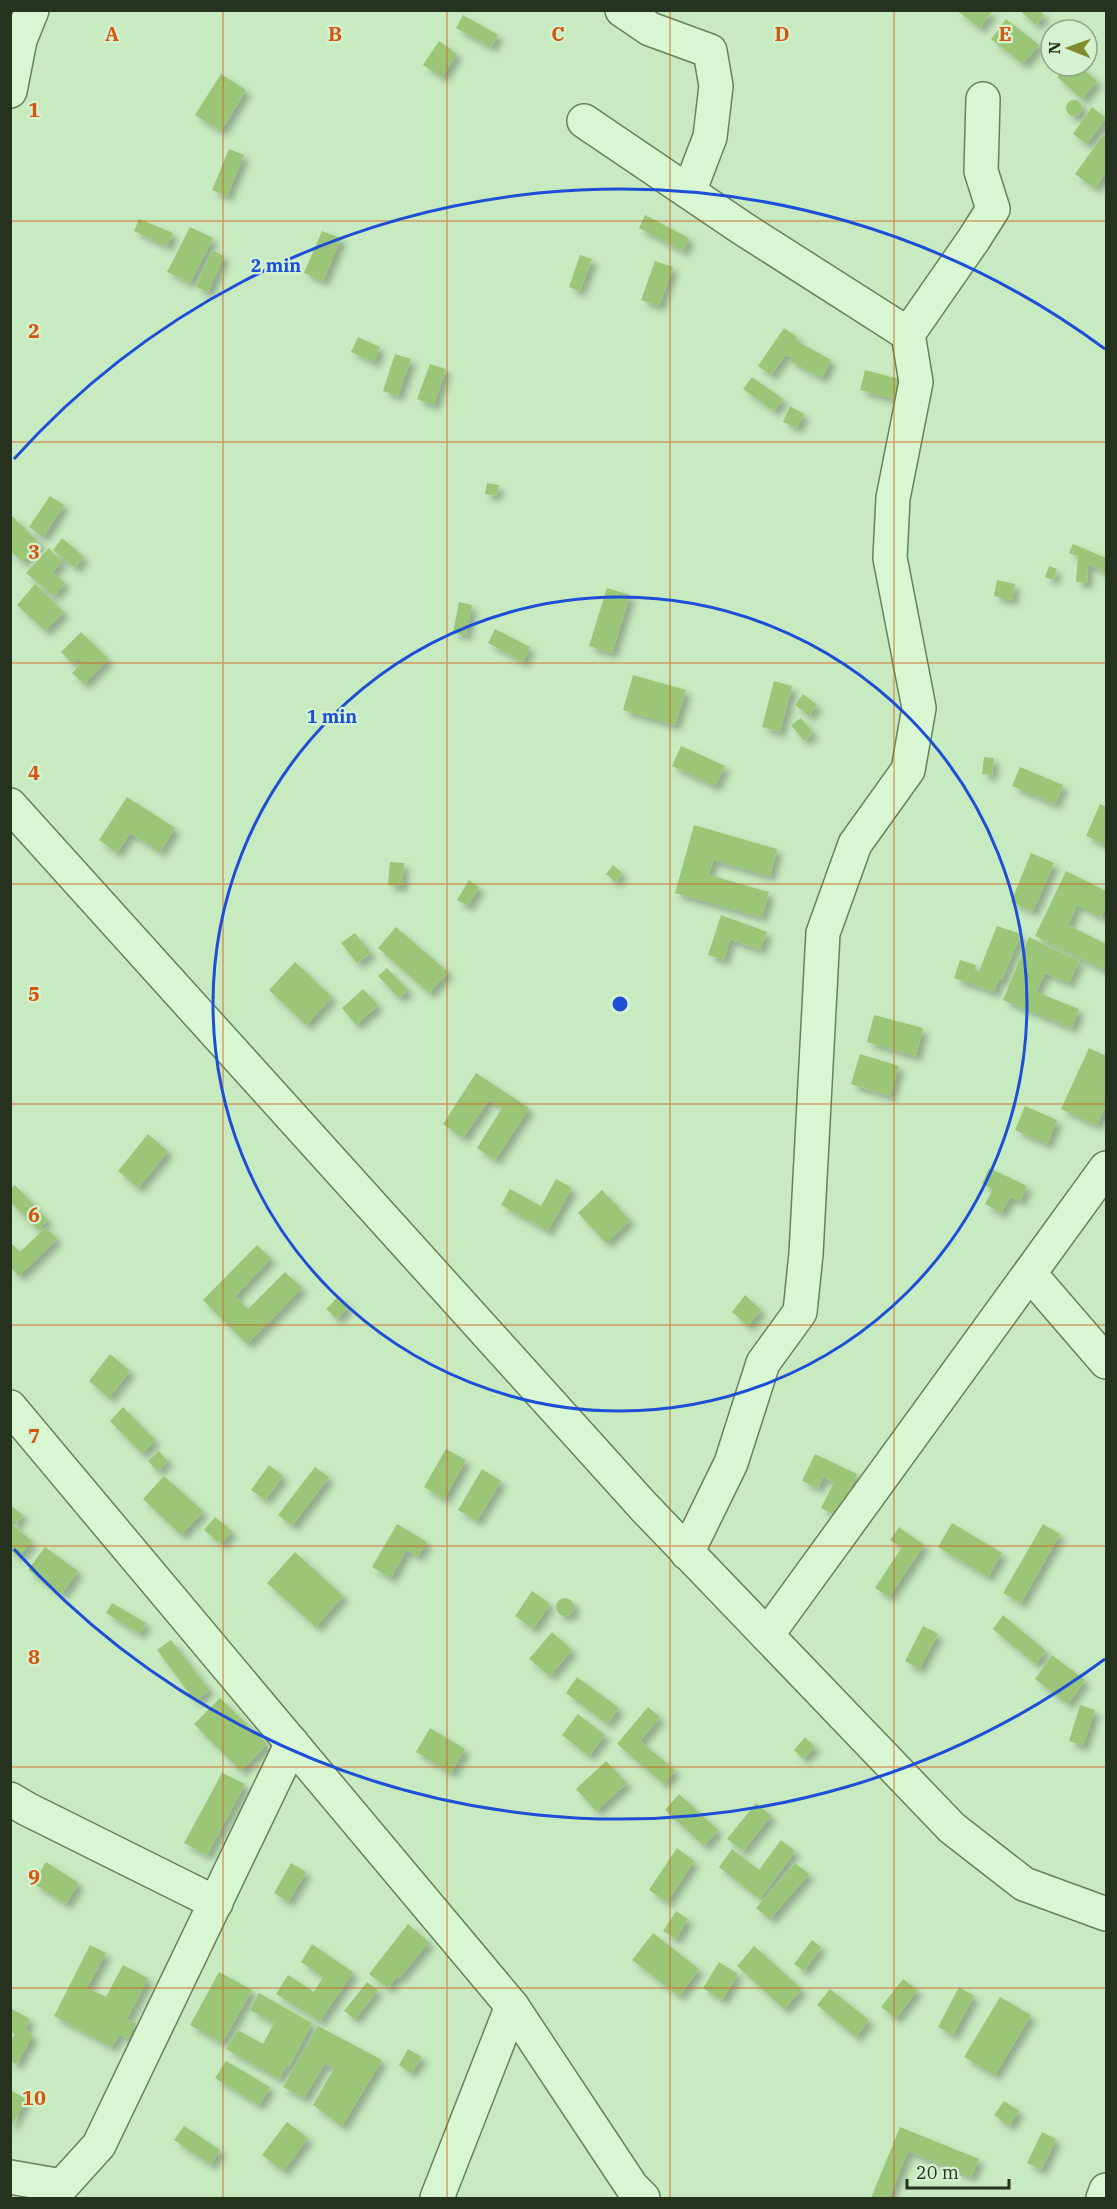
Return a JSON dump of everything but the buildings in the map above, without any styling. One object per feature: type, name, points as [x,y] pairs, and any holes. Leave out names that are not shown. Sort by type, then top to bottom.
[{"type":"street","points":[[10,92],[20,40],[32,10]]},
{"type":"street","points":[[622,10],[650,29],[710,51],[716,86],[710,137],[689,192]]},
{"type":"street","points":[[687,1552],[731,1463],[763,1363],[800,1312],[806,1254],[823,933],[855,844],[908,770],[919,708],[890,558],[893,498],[916,382],[908,334],[993,208],[981,171],[983,99]]},
{"type":"street","points":[[584,121],[908,334]]},
{"type":"street","points":[[10,805],[636,1498],[952,1828],[1024,1884],[1107,1914]]},
{"type":"street","points":[[766,1635],[1107,1168]]},
{"type":"street","points":[[1030,1274],[1107,1362]]},
{"type":"street","points":[[10,1407],[512,2006],[632,2187],[643,2199]]},
{"type":"street","points":[[10,2177],[65,2192],[99,2145],[292,1743]]},
{"type":"street","points":[[10,1798],[27,1809],[216,1903]]},
{"type":"street","points":[[437,2199],[512,2006]]},
{"type":"street","points":[[1103,2199],[1107,2190]]}]
